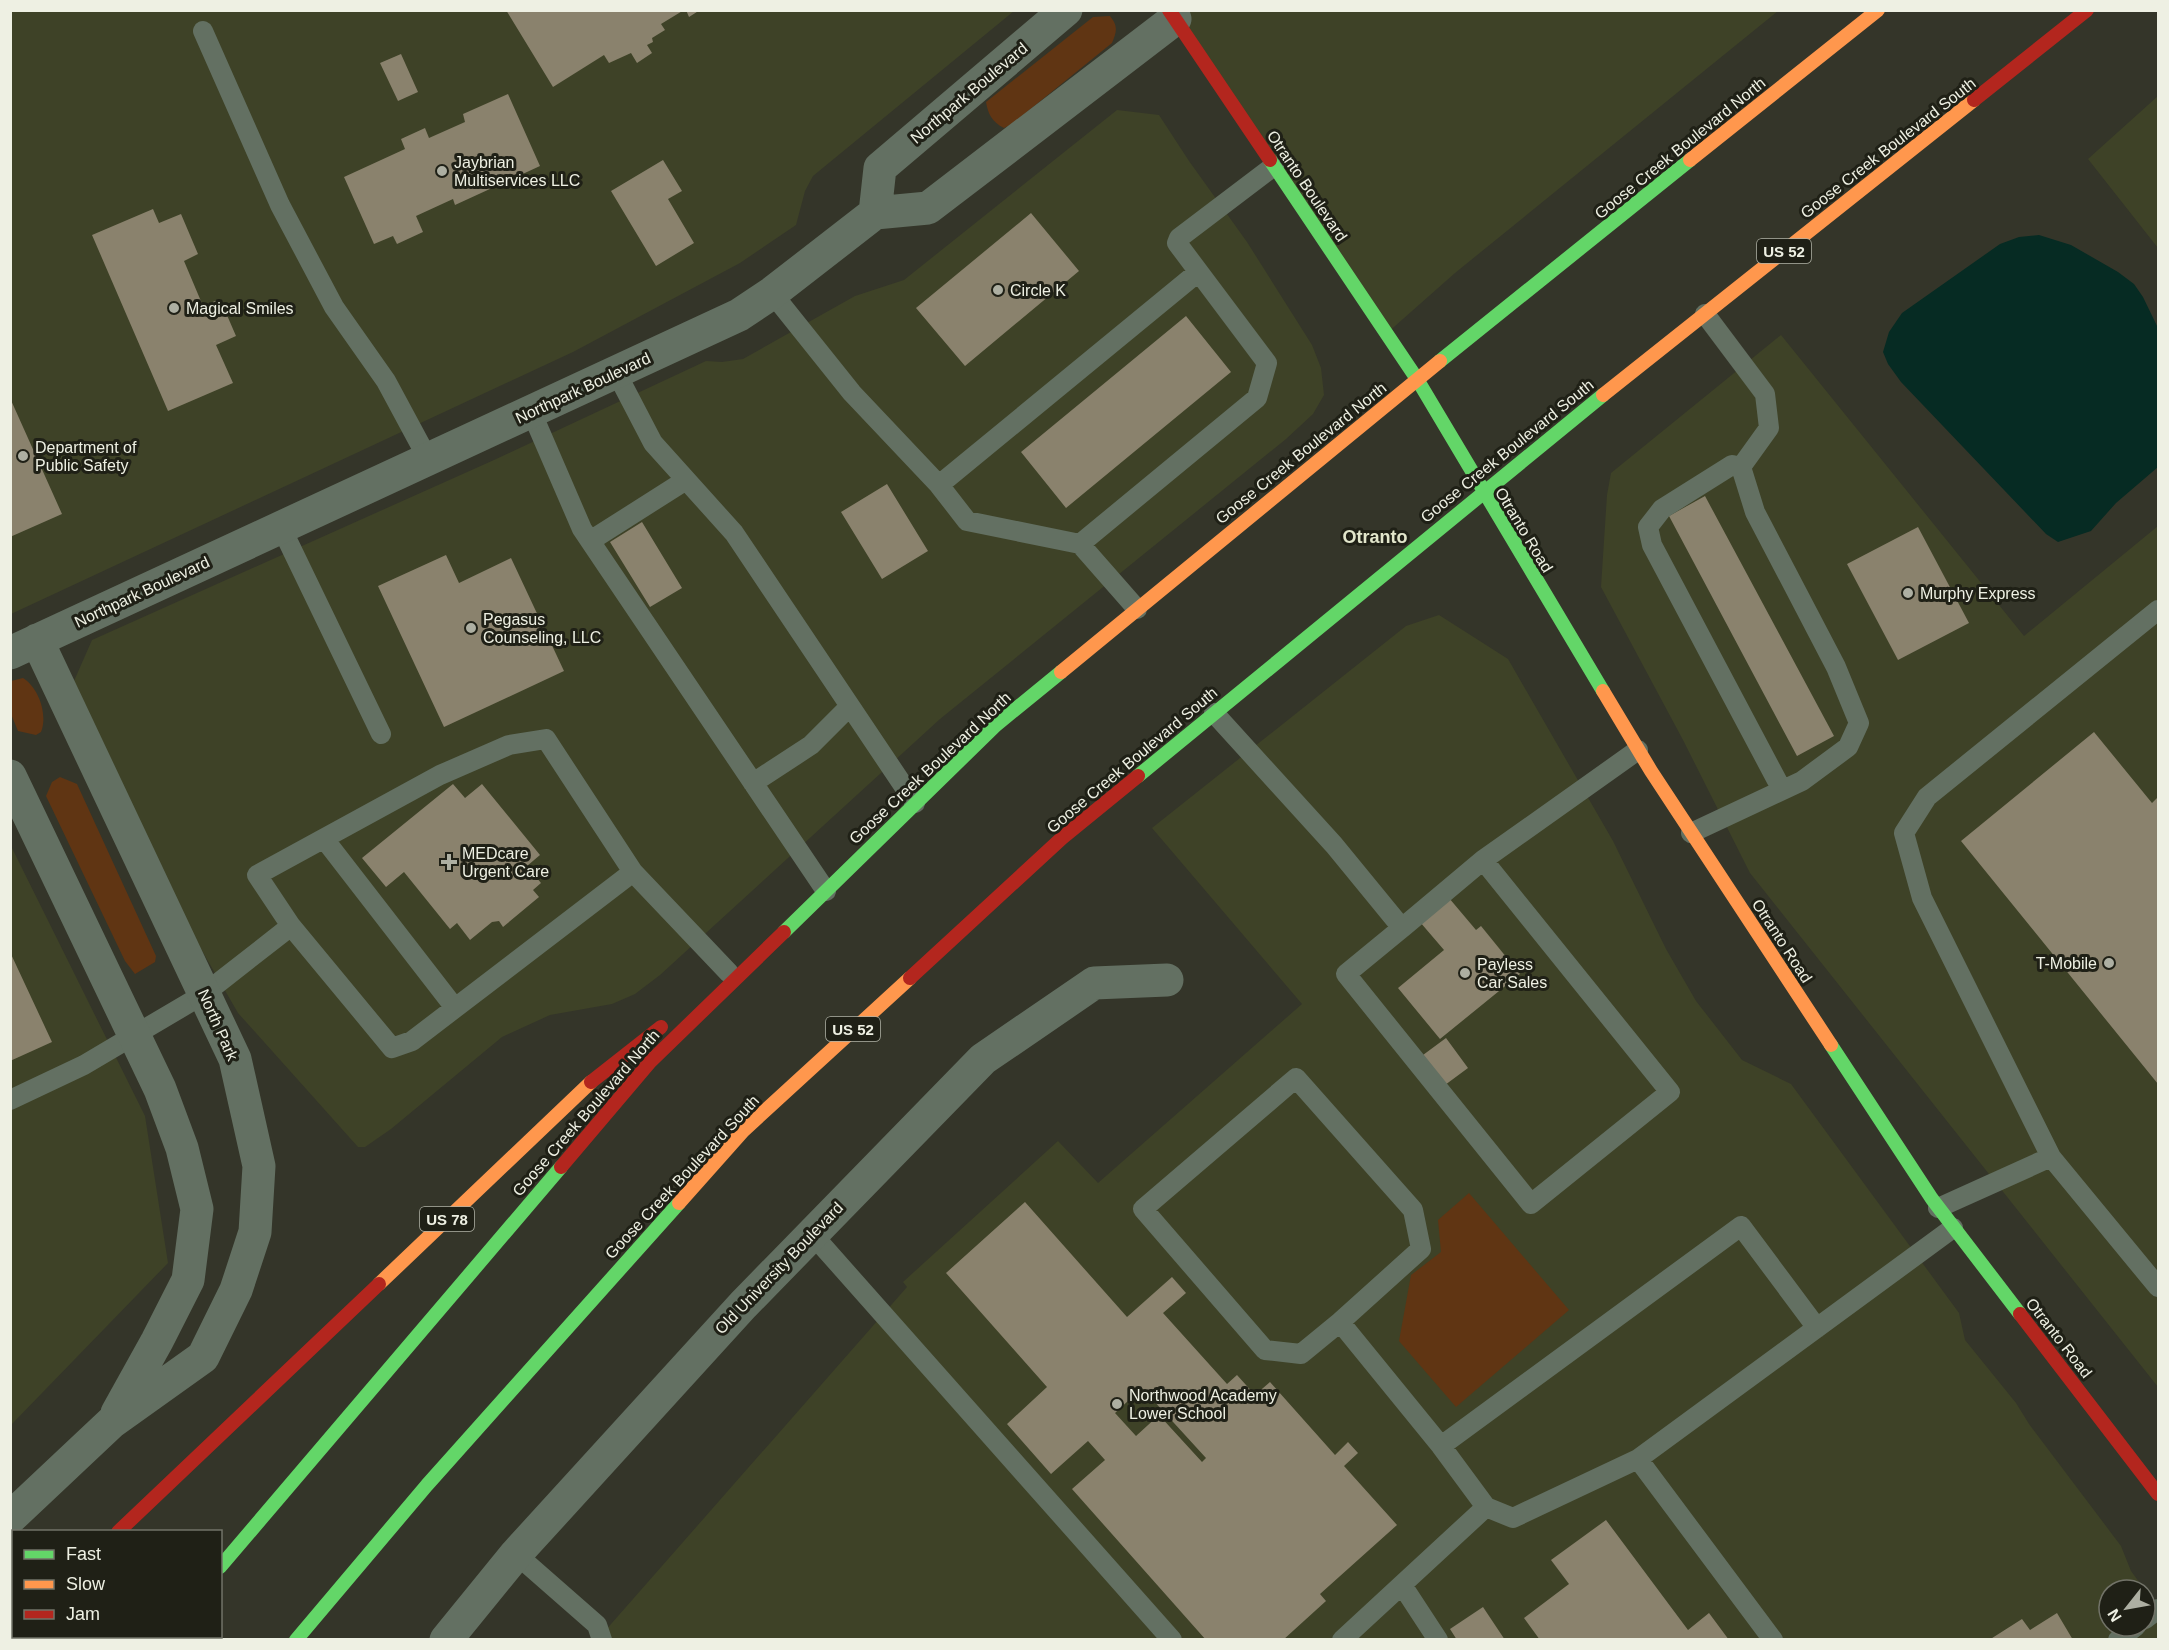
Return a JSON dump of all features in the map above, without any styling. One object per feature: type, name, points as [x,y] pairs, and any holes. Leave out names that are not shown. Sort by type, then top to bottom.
[{"type":"main road","name":"Goose Creek Boulevard North","points":[[222,1565],[650,1062],[996,725],[1417,379],[1878,10]]},
{"type":"main road","name":"Goose Creek Boulevard South","points":[[296,1640],[427,1485],[743,1131],[1062,838],[1482,492],[2087,10]]},
{"type":"main road","name":"Otranto Boulevard","points":[[1172,15],[1417,379]]},
{"type":"main road","name":"Otranto Road","points":[[1417,379],[1482,492],[1638,750],[1938,1208],[2158,1494]]},
{"type":"main road","name":"US 78","points":[[120,1530],[587,1085],[792,924]]},
{"type":"street","name":"Northpark Boulevard","points":[[24,647],[739,315],[772,293],[875,213],[880,168],[1066,10]]},
{"type":"street","points":[[875,213],[928,208],[1172,15]]},
{"type":"street","name":"North Park","points":[[10,1518],[112,1422],[203,1357],[236,1290],[255,1232],[259,1166],[235,1059],[204,994],[24,647]]},
{"type":"street","name":"North Park","points":[[10,776],[160,1089],[182,1148],[197,1209],[188,1280],[158,1341],[112,1422]]},
{"type":"street","name":"Old University Boulevard","points":[[446,1640],[516,1554],[743,1305],[983,1059],[1094,983],[1167,980]]},
{"type":"lane","points":[[203,31],[286,215],[334,307],[386,381],[428,459]]},
{"type":"lane","points":[[1080,544],[1257,398],[1267,363],[1179,248],[1179,238],[1274,166]]},
{"type":"lane","points":[[939,485],[1197,273]]},
{"type":"lane","points":[[772,293],[852,393],[939,485],[967,521],[1080,544],[1137,609]]},
{"type":"lane","points":[[1705,314],[1765,394],[1769,428],[1741,466]]},
{"type":"lane","points":[[616,372],[652,443],[734,533],[915,803]]},
{"type":"lane","points":[[531,411],[582,529],[826,891]]},
{"type":"lane","points":[[1741,466],[1732,465],[1662,509],[1648,527],[1652,545],[1782,790]]},
{"type":"lane","points":[[1691,833],[1802,780],[1848,747],[1859,723],[1836,667],[1755,512],[1741,466]]},
{"type":"lane","points":[[590,541],[686,480]]},
{"type":"lane","points":[[281,527],[381,734]]},
{"type":"lane","points":[[2158,610],[1927,797],[1904,833],[1922,898],[2052,1157],[2158,1287]]},
{"type":"lane","points":[[753,783],[811,745],[850,706]]},
{"type":"lane","points":[[1214,713],[1334,845],[1402,928]]},
{"type":"lane","points":[[633,872],[412,1041],[392,1048],[291,926],[257,875],[441,775],[509,745],[546,739],[633,872],[729,973]]},
{"type":"lane","points":[[1483,860],[1670,1092],[1531,1204],[1346,974],[1483,860],[1638,750]]},
{"type":"lane","points":[[325,840],[455,1008]]},
{"type":"lane","points":[[10,1100],[54,1081],[204,994],[291,926]]},
{"type":"lane","points":[[1296,1078],[1413,1210],[1421,1249],[1340,1322],[1301,1354],[1265,1350],[1143,1209],[1296,1078]]},
{"type":"lane","points":[[1938,1208],[2052,1157]]},
{"type":"lane","points":[[1441,1446],[1741,1226],[1817,1328]]},
{"type":"lane","points":[[1340,1322],[1441,1446],[1486,1507],[1513,1518],[1638,1459],[1953,1228]]},
{"type":"lane","points":[[812,1234],[1172,1640]]},
{"type":"lane","points":[[1638,1459],[1773,1640]]},
{"type":"lane","points":[[1342,1640],[1486,1507]]},
{"type":"lane","points":[[516,1554],[597,1625],[602,1640]]},
{"type":"lane","points":[[1402,1585],[1438,1640]]},
{"type":"shaded area","points":[[10,11],[1014,11],[813,176],[805,191],[796,225],[740,263],[573,352],[11,614]]},
{"type":"shaded area","points":[[1169,11],[1778,11],[1455,273],[1386,334]]},
{"type":"shaded area","points":[[1110,16],[1116,29],[1112,43],[1012,124],[1004,128],[994,120],[989,114],[986,102],[1093,17]]},
{"type":"shaded area","points":[[2158,96],[2158,248],[2088,159]]},
{"type":"shaded area","points":[[1117,110],[1159,115],[1247,242],[1312,345],[1321,368],[1324,395],[1313,414],[1286,439],[940,719],[660,975],[635,994],[612,1004],[550,1015],[502,1037],[391,1129],[365,1147],[358,1147],[238,1013],[197,942],[74,681],[92,640],[494,460],[706,361],[722,362],[743,359],[855,296],[904,280]]},
{"type":"shaded area","points":[[1781,335],[2024,636],[2158,526],[2158,1387],[1750,873],[1683,740],[1601,587],[1607,495],[1611,473]]},
{"type":"shaded area","points":[[1439,615],[1508,659],[1613,841],[1666,949],[1696,1001],[1742,1060],[1791,1084],[1959,1313],[1965,1340],[2016,1403],[2029,1424],[2121,1546],[2136,1578],[2097,1578],[2097,1638],[2157,1638],[2157,1607],[2158,1640],[597,1640],[907,1287],[903,1282],[1058,1141],[1098,1183],[1302,1004],[1152,828],[1406,626]]},
{"type":"shaded area","points":[[23,678],[34,688],[43,710],[43,725],[41,732],[36,735],[18,731],[11,714],[11,681]]},
{"type":"shaded area","points":[[60,777],[77,784],[156,956],[155,962],[135,974],[125,961],[46,796],[52,782]]},
{"type":"shaded area","points":[[10,844],[145,1116],[168,1263],[11,1425]]},
{"type":"shaded area","points":[[1469,1193],[1569,1310],[1456,1407],[1399,1341],[1411,1275],[1441,1252],[1438,1220]]},
{"type":"water","points":[[2039,235],[2071,245],[2134,284],[2158,328],[2158,467],[2116,503],[2091,531],[2058,542],[2046,534],[1901,382],[1888,364],[1883,352],[1889,332],[1902,313],[2000,244],[2019,237]]},
{"type":"building","points":[[506,10],[684,10],[661,24],[665,30],[652,38],[653,42],[647,45],[652,53],[637,63],[631,53],[609,63],[604,55],[553,87]]},
{"type":"building","points":[[686,10],[700,10],[689,17]]},
{"type":"building","points":[[401,54],[418,92],[398,101],[380,63]]},
{"type":"building","name":"Jaybrian Multiservices LLC","points":[[508,94],[540,166],[455,205],[453,199],[416,216],[423,232],[397,244],[393,236],[374,244],[344,177],[405,149],[401,139],[425,128],[429,138],[465,122],[463,114]]},
{"type":"building","points":[[663,160],[682,191],[668,199],[694,243],[656,266],[611,191]]},
{"type":"building","name":"Magical Smiles","points":[[153,209],[159,223],[181,214],[198,254],[184,261],[203,306],[220,299],[236,336],[216,345],[233,383],[168,411],[92,235]]},
{"type":"building","name":"Circle K","points":[[1031,213],[1079,271],[965,366],[916,308]]},
{"type":"building","points":[[1186,316],[1231,372],[1066,508],[1021,452]]},
{"type":"building","name":"Department of Public Safety","points":[[10,398],[62,514],[10,537]]},
{"type":"building","points":[[887,484],[928,551],[882,579],[841,512]]},
{"type":"building","points":[[1705,496],[1834,736],[1797,756],[1669,516]]},
{"type":"building","points":[[642,522],[682,588],[650,607],[610,542]]},
{"type":"building","name":"Murphy Express","points":[[1918,527],[1969,623],[1898,660],[1847,564]]},
{"type":"building","name":"Pegasus Counseling, LLC","points":[[446,555],[459,583],[511,558],[564,671],[444,727],[378,586]]},
{"type":"building","name":"T-Mobile","points":[[2094,732],[2152,803],[2158,797],[2158,1084],[1961,841]]},
{"type":"building","name":"MEDcare Urgent Care","points":[[453,784],[465,798],[482,784],[540,855],[527,866],[541,883],[533,890],[539,897],[503,927],[499,921],[492,922],[470,940],[457,923],[450,929],[404,872],[386,887],[362,858]]},
{"type":"building","points":[[1449,898],[1476,930],[1481,926],[1520,974],[1440,1039],[1398,988],[1444,950],[1420,922]]},
{"type":"building","points":[[10,952],[52,1042],[10,1061]]},
{"type":"building","points":[[1446,1038],[1468,1068],[1445,1085],[1423,1055]]},
{"type":"building","points":[[1025,1202],[1127,1317],[1172,1277],[1186,1293],[1163,1313],[1227,1384],[1237,1375],[1255,1395],[1270,1382],[1335,1455],[1348,1442],[1358,1453],[1344,1466],[1397,1525],[1320,1594],[1326,1601],[1283,1640],[1206,1640],[1072,1489],[1105,1460],[1088,1441],[1051,1474],[1007,1424],[1047,1387],[946,1273]],"holes":[[[1142,1388],[1206,1458],[1202,1462],[1159,1415],[1136,1436],[1115,1413]]]},
{"type":"building","points":[[1606,1520],[1688,1630],[1709,1613],[1729,1640],[1540,1640],[1524,1618],[1569,1584],[1551,1560]]},
{"type":"building","points":[[1483,1607],[1505,1640],[1457,1640],[1450,1629]]},
{"type":"building","points":[[2057,1613],[2073,1640],[1989,1640],[2022,1619],[2030,1630]]},
{"type":"traffic: fast","points":[[1270,160],[1417,379],[1603,691]]},
{"type":"traffic: fast","points":[[1440,361],[1690,160]]},
{"type":"traffic: fast","points":[[1138,776],[1603,395]]},
{"type":"traffic: fast","points":[[784,932],[996,725],[1061,672]]},
{"type":"traffic: fast","points":[[1831,1045],[1932,1199],[2020,1314]]},
{"type":"traffic: fast","points":[[222,1565],[561,1167]]},
{"type":"traffic: fast","points":[[296,1640],[427,1485],[679,1203]]},
{"type":"traffic: slow","points":[[1690,160],[1878,10]]},
{"type":"traffic: slow","points":[[1603,395],[1974,100]]},
{"type":"traffic: slow","points":[[1061,672],[1440,361]]},
{"type":"traffic: slow","points":[[1603,691],[1651,771],[1831,1045]]},
{"type":"traffic: slow","points":[[679,1203],[743,1131],[910,978]]},
{"type":"traffic: slow","points":[[379,1284],[591,1082]]},
{"type":"traffic: jam","points":[[1169,10],[1270,160]]},
{"type":"traffic: jam","points":[[1974,100],[2087,10]]},
{"type":"traffic: jam","points":[[910,978],[1062,838],[1138,776]]},
{"type":"traffic: jam","points":[[561,1167],[650,1062],[784,932]]},
{"type":"traffic: jam","points":[[591,1082],[661,1027]]},
{"type":"traffic: jam","points":[[120,1530],[379,1284]]},
{"type":"traffic: jam","points":[[2020,1314],[2158,1494]]},
{"type":"place","name":"Jaybrian Multiservices LLC","points":[[442,171]]},
{"type":"place","name":"Circle K","points":[[998,290]]},
{"type":"place","name":"Magical Smiles","points":[[174,308]]},
{"type":"place","name":"Department of Public Safety","points":[[23,456]]},
{"type":"place","name":"Murphy Express","points":[[1908,593]]},
{"type":"place","name":"Pegasus Counseling, LLC","points":[[471,628]]},
{"type":"place","name":"MEDcare Urgent Care","points":[[449,862]]},
{"type":"place","name":"T-Mobile","points":[[2109,963]]},
{"type":"place","name":"Payless Car Sales","points":[[1465,973]]},
{"type":"place","name":"Northwood Academy Lower School","points":[[1117,1404]]},
{"type":"district","name":"Otranto","points":[[1375,537]]}]
